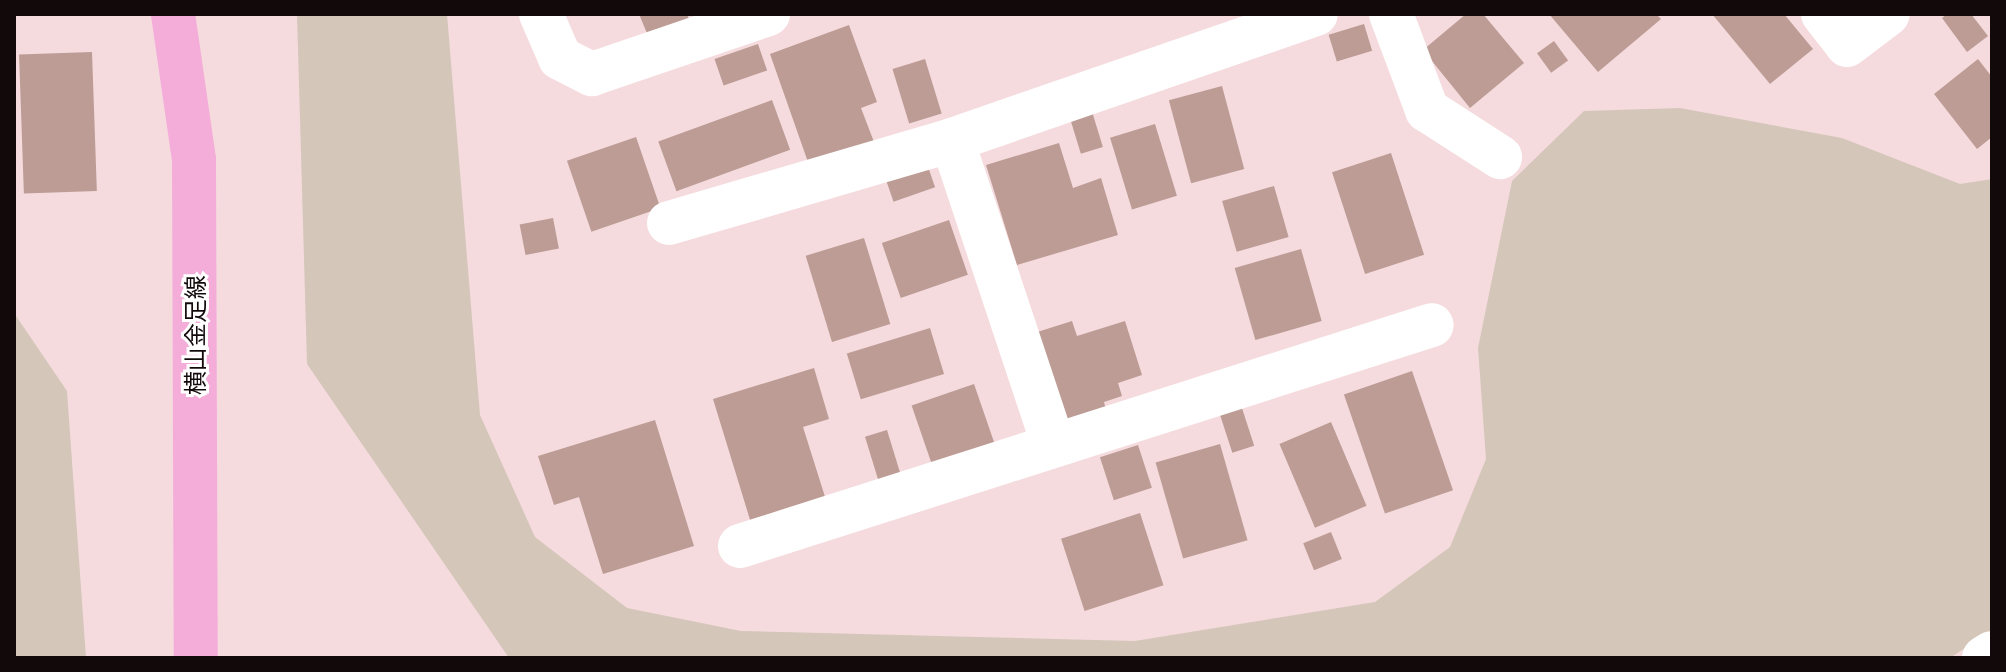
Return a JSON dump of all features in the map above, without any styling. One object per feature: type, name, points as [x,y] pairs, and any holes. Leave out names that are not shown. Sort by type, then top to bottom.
[{"type":"main road","name":"横山金足線","points":[[173,14],[194,160],[196,658]]},
{"type":"street","points":[[541,14],[560,58],[592,74],[716,22],[768,14]]},
{"type":"street","points":[[669,223],[952,140],[1316,14]]},
{"type":"street","points":[[1391,14],[1427,110],[1500,157]]},
{"type":"street","points":[[1823,14],[1847,45],[1888,14]]},
{"type":"street","points":[[952,140],[1053,444]]},
{"type":"street","points":[[740,546],[1432,325]]},
{"type":"street","points":[[1984,658],[1992,653]]},
{"type":"shaded area","points":[[297,14],[447,14],[480,415],[535,537],[627,608],[741,631],[1135,641],[1375,602],[1450,547],[1486,459],[1478,348],[1512,181],[1584,111],[1680,108],[1842,138],[1960,184],[1992,179],[1992,630],[1950,658],[509,658],[307,364]]},
{"type":"shaded area","points":[[14,313],[67,391],[86,658],[14,658]]},
{"type":"building","points":[[639,14],[687,14],[692,27],[651,43]]},
{"type":"building","points":[[1466,14],[1483,14],[1524,63],[1470,108],[1423,50]]},
{"type":"building","points":[[1549,14],[1656,14],[1661,19],[1598,72]]},
{"type":"building","points":[[1712,14],[1784,14],[1813,49],[1770,84]]},
{"type":"building","points":[[1947,14],[1971,14],[1988,36],[1967,52],[1942,18]]},
{"type":"building","points":[[1364,24],[1372,51],[1337,62],[1329,35]]},
{"type":"building","points":[[849,25],[877,102],[861,108],[874,142],[809,165],[770,54]]},
{"type":"building","points":[[1554,41],[1568,60],[1551,73],[1537,53]]},
{"type":"building","points":[[758,44],[767,70],[724,85],[715,59]]},
{"type":"building","points":[[92,52],[97,191],[24,193],[19,55]]},
{"type":"building","points":[[925,59],[942,114],[909,123],[892,69]]},
{"type":"building","points":[[1978,59],[1992,77],[1992,137],[1977,149],[1934,94]]},
{"type":"building","points":[[1222,86],[1244,169],[1191,183],[1169,100]]},
{"type":"building","points":[[772,100],[790,150],[676,191],[658,141]]},
{"type":"building","points":[[1090,105],[1103,147],[1081,154],[1068,112]]},
{"type":"building","points":[[1155,124],[1177,196],[1132,209],[1110,138]]},
{"type":"building","points":[[636,137],[660,208],[591,232],[567,161]]},
{"type":"building","points":[[1059,143],[1073,188],[1101,178],[1118,235],[1017,265],[986,165]]},
{"type":"building","points":[[1391,153],[1424,255],[1365,274],[1332,172]]},
{"type":"building","points":[[925,158],[935,187],[893,202],[883,172]]},
{"type":"building","points":[[1274,186],[1289,237],[1237,252],[1222,201]]},
{"type":"building","points":[[553,218],[559,248],[526,255],[520,224]]},
{"type":"building","points":[[949,220],[968,275],[901,298],[882,243]]},
{"type":"building","points":[[864,238],[890,324],[832,342],[806,256]]},
{"type":"building","points":[[1301,249],[1322,321],[1255,340],[1235,268]]},
{"type":"building","points":[[1072,321],[1077,336],[1125,321],[1142,375],[1118,383],[1122,396],[1104,402],[1107,414],[1061,428],[1031,334]]},
{"type":"building","points":[[930,328],[944,374],[861,399],[847,353]]},
{"type":"building","points":[[814,368],[829,419],[803,427],[826,500],[751,523],[713,399]]},
{"type":"building","points":[[1412,371],[1453,490],[1385,514],[1344,394]]},
{"type":"building","points":[[974,384],[994,443],[932,464],[912,405]]},
{"type":"building","points":[[1240,402],[1254,446],[1232,453],[1218,409]]},
{"type":"building","points":[[655,420],[694,546],[603,574],[579,497],[554,505],[538,456]]},
{"type":"building","points":[[1331,422],[1367,506],[1315,528],[1279,444]]},
{"type":"building","points":[[887,430],[900,473],[878,480],[865,437]]},
{"type":"building","points":[[1220,444],[1248,540],[1183,559],[1156,462]]},
{"type":"building","points":[[1138,445],[1152,488],[1114,500],[1100,457]]},
{"type":"building","points":[[1140,513],[1163,585],[1085,611],[1061,539]]},
{"type":"building","points":[[1331,532],[1342,559],[1314,570],[1303,543]]}]
